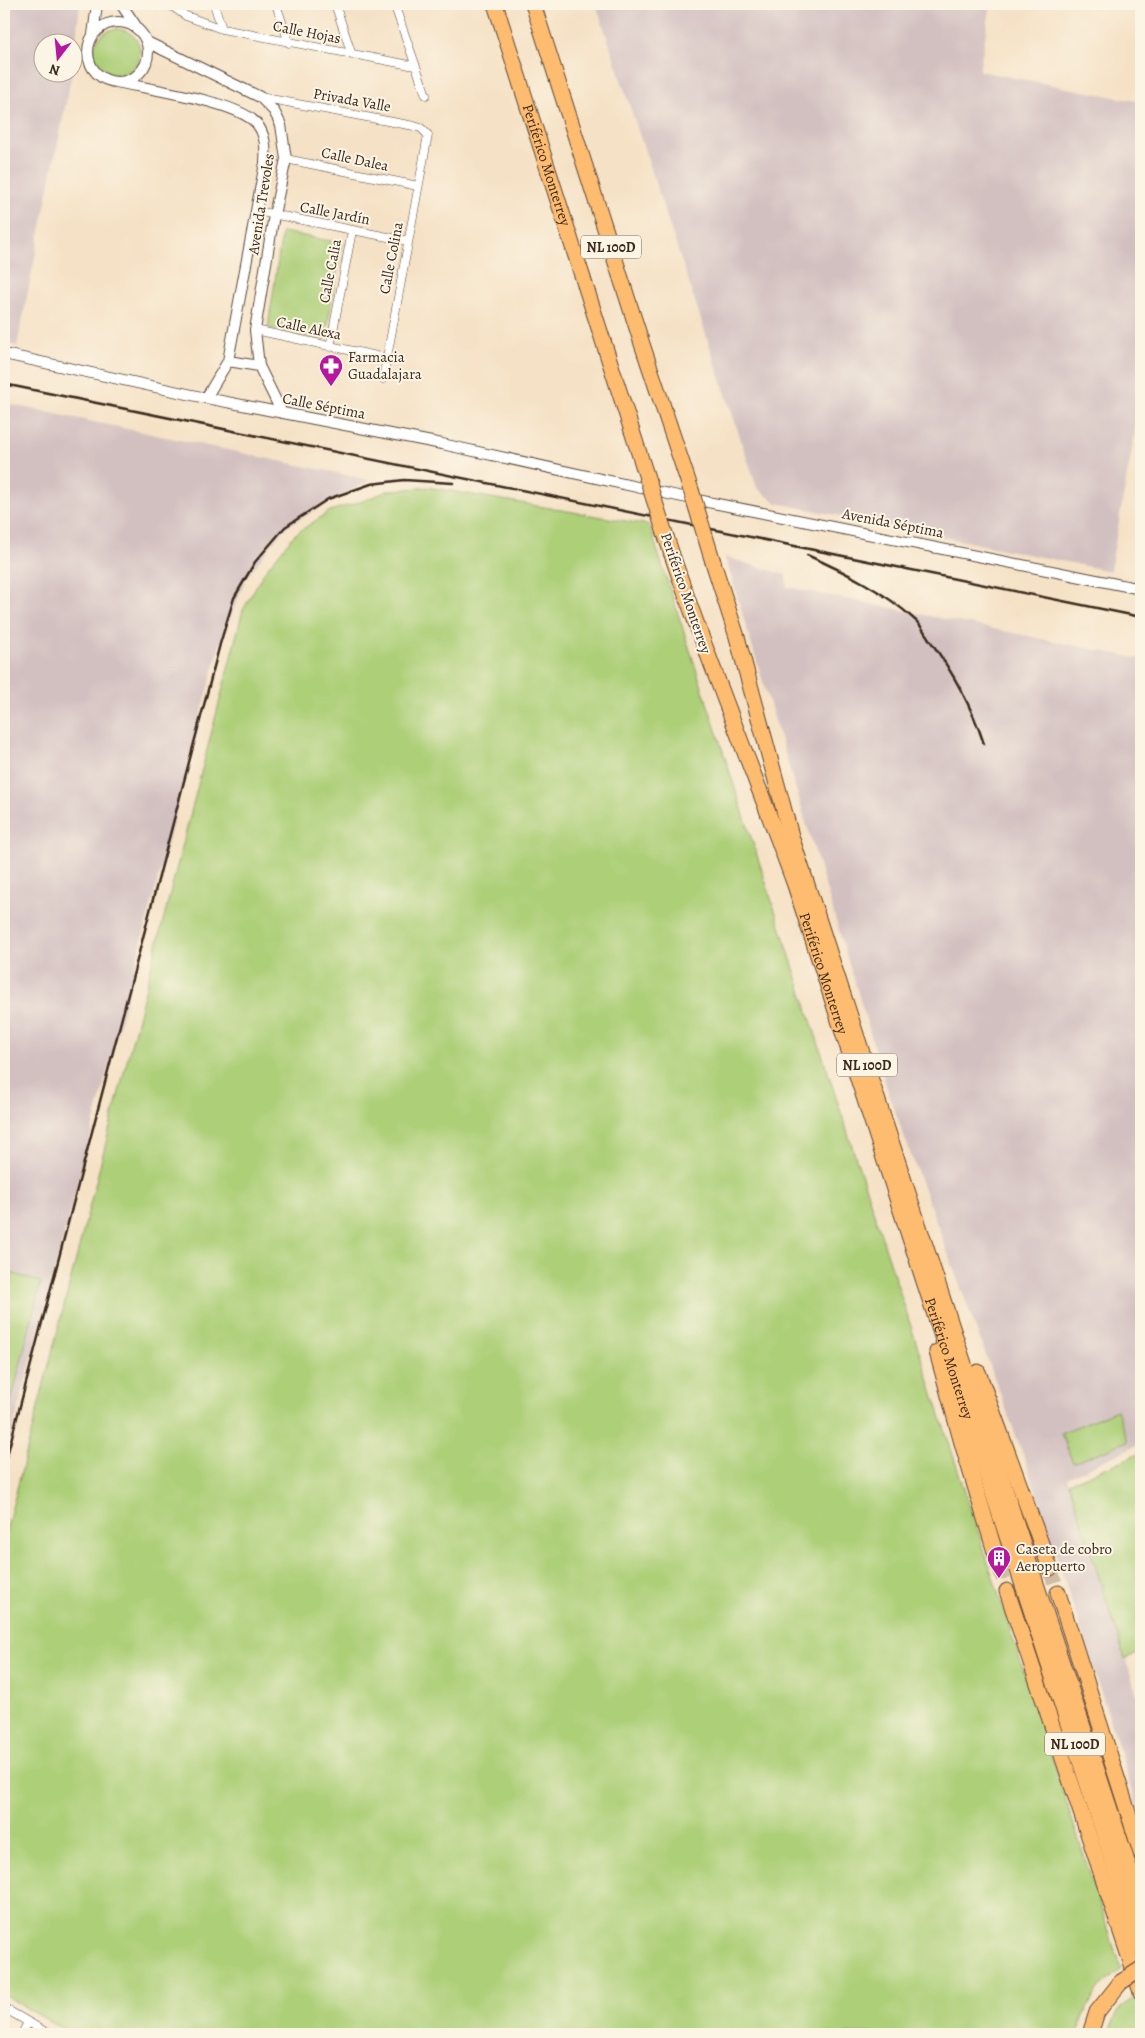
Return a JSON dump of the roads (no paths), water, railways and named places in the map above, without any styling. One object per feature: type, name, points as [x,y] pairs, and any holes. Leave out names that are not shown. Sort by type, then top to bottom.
[{"type":"highway","name":"Periférico Monterrey","points":[[495,4],[643,484],[672,555],[703,644],[795,885],[1141,1904]]},
{"type":"highway","name":"Periférico Monterrey","points":[[532,4],[691,490],[737,637],[784,814],[1141,1948]]},
{"type":"highway","points":[[938,1302],[933,1330],[942,1372],[999,1566]]},
{"type":"highway","points":[[938,1302],[956,1318],[970,1349],[1050,1568]]},
{"type":"highway","points":[[1007,1591],[1141,1992]]},
{"type":"highway","points":[[1058,1593],[1141,1853]]},
{"type":"highway","points":[[1090,2034],[1097,2012],[1121,1982],[1141,1969]]},
{"type":"street","points":[[93,35],[97,4]]},
{"type":"street","points":[[121,4],[147,42],[149,56],[143,70],[131,80],[116,82],[106,80],[97,74],[91,65],[88,55],[88,44],[93,35],[102,26],[113,22],[125,22],[136,27]]},
{"type":"street","name":"Calle Hojas","points":[[169,4],[186,16],[222,29],[415,66]]},
{"type":"street","points":[[214,4],[222,29]]},
{"type":"street","points":[[276,4],[289,43]]},
{"type":"street","points":[[335,4],[352,55]]},
{"type":"street","points":[[394,4],[426,95]]},
{"type":"street","name":"Avenida Trevoles","points":[[147,42],[260,97],[274,111],[281,125],[286,159],[274,215],[255,330],[260,366],[282,413]]},
{"type":"street","name":"Avenida Trevoles","points":[[116,82],[222,105],[248,116],[263,134],[266,150],[257,211],[228,361],[206,398]]},
{"type":"street","name":"Privada Valle","points":[[260,97],[414,126],[425,131],[428,135],[427,143]]},
{"type":"street","name":"Calle Colina","points":[[382,379],[427,143]]},
{"type":"street","name":"Calle Dalea","points":[[286,159],[418,186]]},
{"type":"street","name":"Calle Jardín","points":[[257,211],[408,241]]},
{"type":"street","name":"Calle Calia","points":[[330,347],[352,231]]},
{"type":"street","name":"Calle Alexa","points":[[255,330],[386,358]]},
{"type":"street","name":"Calle Séptima","points":[[4,354],[206,398],[643,484]]},
{"type":"street","points":[[228,361],[260,366]]},
{"type":"street","name":"Avenida Séptima","points":[[643,484],[1141,589]]},
{"type":"street","points":[[4,2008],[49,2034]]},
{"type":"street","points":[[22,2034],[28,2022]]},
{"type":"tunnel","points":[[999,1565],[1007,1591]]},
{"type":"tunnel","points":[[1050,1568],[1058,1593]]},
{"type":"railway","points":[[4,384],[1141,617]]},
{"type":"railway","points":[[4,1467],[220,644],[234,598],[255,562],[285,527],[328,499],[371,484],[404,480],[453,483]]},
{"type":"railway","points":[[807,555],[850,575],[877,591],[917,622],[946,664],[961,690],[974,716],[984,744]]},
{"type":"place","name":"Farmacia Guadalajara","points":[[331,387]]},
{"type":"place","name":"Caseta de cobro Aeropuerto","points":[[999,1579]]}]
